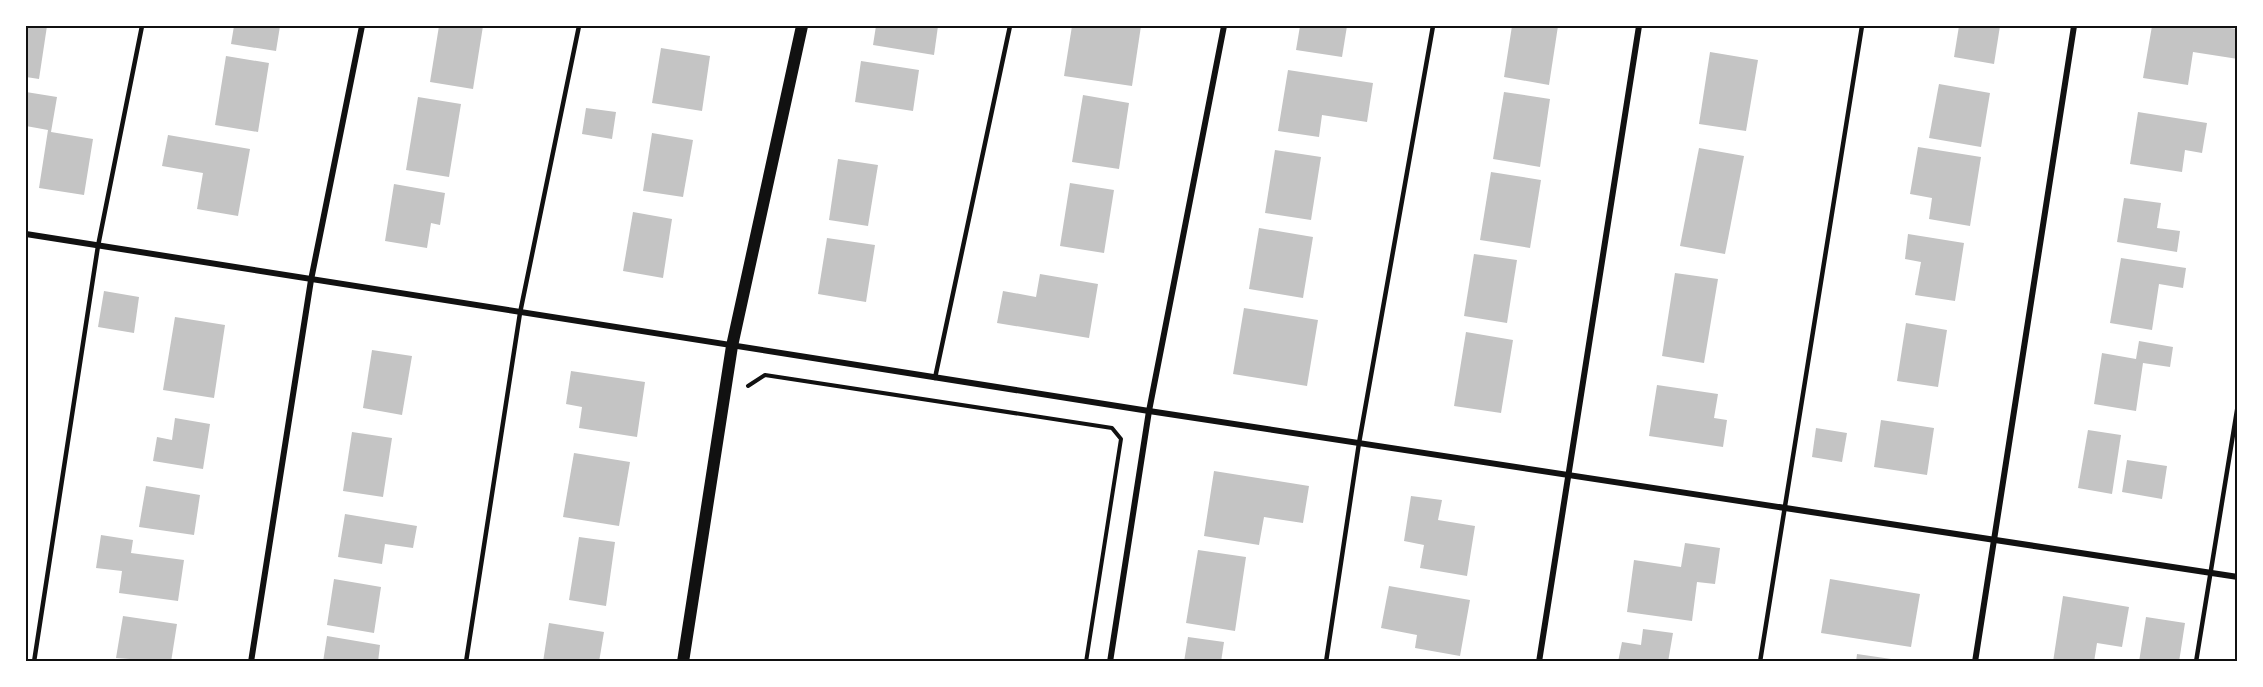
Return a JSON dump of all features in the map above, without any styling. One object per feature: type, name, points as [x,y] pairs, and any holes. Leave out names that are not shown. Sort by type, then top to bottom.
[{"type":"main road","points":[[683,662],[732,346],[802,26]]},
{"type":"street","points":[[250,662],[311,280],[362,26]]},
{"type":"street","points":[[1110,662],[1149,411],[1224,26]]},
{"type":"street","points":[[1539,662],[1639,26]]},
{"type":"street","points":[[1976,662],[2074,26]]},
{"type":"street","points":[[26,234],[935,378],[1995,538],[2238,577]]},
{"type":"lane","points":[[34,662],[98,246],[142,26]]},
{"type":"lane","points":[[466,662],[520,313],[579,26]]},
{"type":"lane","points":[[935,378],[1010,26]]},
{"type":"lane","points":[[1326,662],[1359,443],[1433,26]]},
{"type":"lane","points":[[1760,662],[1862,26]]},
{"type":"lane","points":[[2196,662],[2238,404]]},
{"type":"path","points":[[748,384],[765,375],[1112,428],[1121,439],[1086,662]]},
{"type":"building","points":[[26,26],[47,26],[39,79],[26,77]]},
{"type":"building","points":[[234,26],[280,26],[276,51],[231,44]]},
{"type":"building","points":[[439,26],[483,26],[473,89],[430,82]]},
{"type":"building","points":[[876,26],[938,26],[934,55],[873,45]]},
{"type":"building","points":[[1072,26],[1141,26],[1132,86],[1064,76]]},
{"type":"building","points":[[1300,26],[1347,26],[1342,57],[1296,50]]},
{"type":"building","points":[[1512,26],[1558,26],[1549,85],[1504,77]]},
{"type":"building","points":[[1959,26],[2000,26],[1994,64],[1954,57]]},
{"type":"building","points":[[2152,26],[2214,26],[2238,29],[2238,59],[2193,52],[2188,85],[2143,78]]},
{"type":"building","points":[[661,48],[710,56],[702,111],[652,103]]},
{"type":"building","points":[[1710,52],[1758,60],[1746,131],[1699,124]]},
{"type":"building","points":[[226,56],[269,63],[258,132],[215,125]]},
{"type":"building","points":[[861,61],[919,70],[913,111],[855,102]]},
{"type":"building","points":[[1288,70],[1373,83],[1367,122],[1322,115],[1319,137],[1278,131]]},
{"type":"building","points":[[1939,84],[1990,93],[1981,147],[1929,138]]},
{"type":"building","points":[[26,92],[57,97],[51,132],[93,139],[84,195],[39,188],[48,130],[26,126]]},
{"type":"building","points":[[1504,92],[1550,99],[1540,167],[1493,159]]},
{"type":"building","points":[[1083,95],[1129,103],[1119,169],[1072,162]]},
{"type":"building","points":[[418,97],[461,104],[449,177],[406,170]]},
{"type":"building","points":[[586,108],[616,112],[612,139],[582,134]]},
{"type":"building","points":[[2138,112],[2207,123],[2202,153],[2185,150],[2182,172],[2130,164]]},
{"type":"building","points":[[652,133],[693,140],[683,197],[643,191]]},
{"type":"building","points":[[168,135],[250,149],[238,216],[197,209],[203,173],[162,166]]},
{"type":"building","points":[[1918,147],[1981,157],[1970,226],[1929,219],[1932,198],[1910,194]]},
{"type":"building","points":[[1699,148],[1744,156],[1725,254],[1680,246]]},
{"type":"building","points":[[1275,150],[1321,157],[1311,220],[1265,213]]},
{"type":"building","points":[[838,159],[878,165],[868,226],[829,220]]},
{"type":"building","points":[[1491,172],[1541,180],[1530,248],[1480,240]]},
{"type":"building","points":[[1070,183],[1114,190],[1104,253],[1060,246]]},
{"type":"building","points":[[394,184],[445,193],[440,225],[431,223],[427,248],[385,241]]},
{"type":"building","points":[[2124,198],[2161,203],[2157,228],[2180,231],[2177,252],[2117,242]]},
{"type":"building","points":[[633,212],[672,219],[663,278],[623,271]]},
{"type":"building","points":[[1259,228],[1313,237],[1303,298],[1249,289]]},
{"type":"building","points":[[1908,234],[1964,243],[1955,301],[1915,295],[1921,262],[1905,259]]},
{"type":"building","points":[[827,238],[875,245],[866,302],[818,294]]},
{"type":"building","points":[[1474,254],[1517,260],[1507,323],[1464,316]]},
{"type":"building","points":[[2121,258],[2186,268],[2183,288],[2159,284],[2152,330],[2110,323]]},
{"type":"building","points":[[1675,273],[1718,279],[1704,363],[1662,356]]},
{"type":"building","points":[[1040,274],[1098,284],[1089,338],[997,323],[1003,291],[1036,297]]},
{"type":"building","points":[[104,291],[139,297],[134,333],[98,327]]},
{"type":"building","points":[[1244,308],[1318,320],[1307,386],[1233,374]]},
{"type":"building","points":[[175,317],[225,325],[214,398],[163,390]]},
{"type":"building","points":[[1906,323],[1947,330],[1938,387],[1897,381]]},
{"type":"building","points":[[1466,332],[1513,340],[1501,413],[1454,406]]},
{"type":"building","points":[[2139,341],[2173,347],[2170,367],[2143,363],[2136,411],[2094,404],[2102,353],[2136,359]]},
{"type":"building","points":[[372,350],[412,356],[402,415],[363,408]]},
{"type":"building","points":[[571,371],[645,382],[637,437],[579,428],[582,407],[566,404]]},
{"type":"building","points":[[1657,385],[1718,394],[1714,418],[1727,420],[1723,447],[1649,436]]},
{"type":"building","points":[[175,418],[210,424],[203,469],[153,461],[157,437],[172,440]]},
{"type":"building","points":[[1881,420],[1934,428],[1927,475],[1874,467]]},
{"type":"building","points":[[1816,428],[1847,433],[1842,462],[1812,457]]},
{"type":"building","points":[[2088,430],[2121,435],[2112,494],[2078,488]]},
{"type":"building","points":[[352,432],[392,438],[383,497],[343,491]]},
{"type":"building","points":[[574,453],[630,462],[619,526],[563,517]]},
{"type":"building","points":[[2127,460],[2167,466],[2162,499],[2122,492]]},
{"type":"building","points":[[1214,471],[1309,486],[1303,523],[1264,517],[1259,545],[1204,536]]},
{"type":"building","points":[[146,486],[200,495],[194,535],[139,527]]},
{"type":"building","points":[[1411,496],[1442,500],[1438,520],[1475,526],[1467,576],[1420,568],[1424,545],[1404,541]]},
{"type":"building","points":[[345,514],[417,526],[413,548],[385,544],[382,564],[338,557]]},
{"type":"building","points":[[101,535],[133,540],[131,553],[184,560],[178,601],[119,593],[122,571],[96,568]]},
{"type":"building","points":[[579,537],[615,542],[606,606],[569,600]]},
{"type":"building","points":[[1685,543],[1720,548],[1715,584],[1697,582],[1692,621],[1627,612],[1634,560],[1681,567]]},
{"type":"building","points":[[1198,550],[1246,557],[1235,631],[1186,623]]},
{"type":"building","points":[[334,579],[381,587],[374,633],[327,625]]},
{"type":"building","points":[[1830,579],[1920,594],[1911,647],[1821,633]]},
{"type":"building","points":[[1389,586],[1470,600],[1460,656],[1415,648],[1417,635],[1381,628]]},
{"type":"building","points":[[2063,596],[2129,607],[2122,647],[2097,643],[2094,662],[2053,662]]},
{"type":"building","points":[[123,616],[177,624],[171,662],[116,658]]},
{"type":"building","points":[[2146,617],[2185,623],[2179,662],[2139,662]]},
{"type":"building","points":[[549,623],[604,632],[599,662],[543,662]]},
{"type":"building","points":[[1643,629],[1673,633],[1668,662],[1618,662],[1622,642],[1641,645]]},
{"type":"building","points":[[327,636],[380,645],[378,662],[323,662]]},
{"type":"building","points":[[1188,637],[1224,642],[1221,662],[1184,662]]},
{"type":"building","points":[[1857,654],[1898,660],[1898,662],[1856,662]]}]
